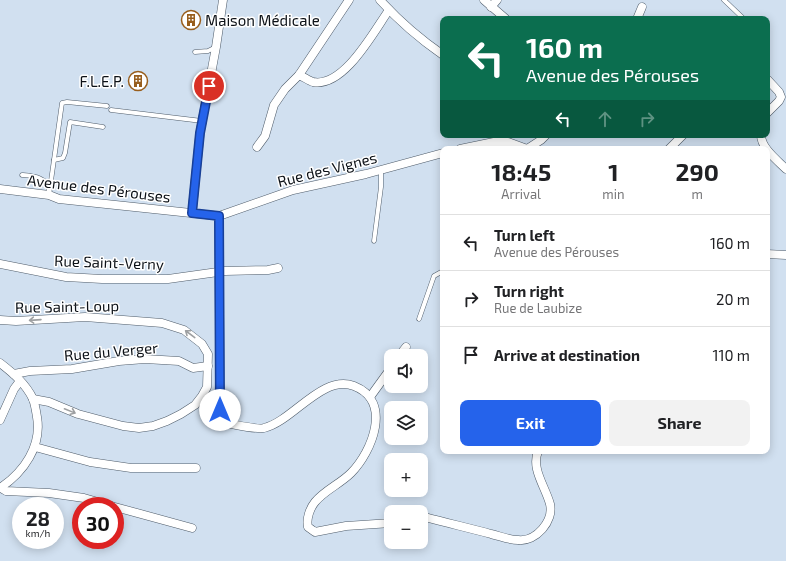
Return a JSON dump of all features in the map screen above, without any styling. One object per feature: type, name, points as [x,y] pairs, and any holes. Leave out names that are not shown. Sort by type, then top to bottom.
[{"type":"street","points":[[192,213],[198,153],[223,0]]},
{"type":"street","points":[[257,147],[265,136],[274,105],[285,89],[299,75],[349,0]]},
{"type":"street","points":[[380,0],[421,39],[440,53]]},
{"type":"street","points":[[484,0],[494,3],[504,16]]},
{"type":"street","points":[[638,16],[642,7]]},
{"type":"street","points":[[299,75],[313,82],[322,82],[338,76],[352,62],[389,10]]},
{"type":"street","points":[[770,82],[779,92],[781,97],[770,110]]},
{"type":"street","points":[[532,146],[543,138]]},
{"type":"street","points":[[672,146],[680,138]]},
{"type":"street","points":[[494,146],[508,142],[519,146]]},
{"type":"street","points":[[770,152],[786,169]]},
{"type":"street","name":"Rue des Vignes","points":[[219,216],[293,190],[381,170],[440,154]]},
{"type":"street","name":"Avenue des Pérouses","points":[[0,189],[49,195],[58,199],[219,216]]},
{"type":"street","points":[[219,216],[218,272],[220,410],[225,423],[262,429],[273,424],[331,386],[342,384],[353,385],[364,390],[370,397],[377,415],[376,425],[370,442],[361,461],[351,473],[322,494],[314,503],[306,522],[308,527],[315,532],[346,526],[384,523]]},
{"type":"street","points":[[770,254],[786,256]]},
{"type":"street","name":"Rue Saint-Verny","points":[[0,264],[66,278],[102,279],[168,279],[225,271],[268,270],[278,268]]},
{"type":"street","name":"Rue Saint-Loup","points":[[0,320],[16,321],[85,317],[162,324],[184,330],[202,344],[208,354]]},
{"type":"street","points":[[33,400],[49,402],[78,414],[122,426],[139,428],[152,426],[167,421],[195,405],[207,387],[208,354],[219,354]]},
{"type":"street","name":"Rue du Verger","points":[[14,374],[145,359],[179,361],[193,368],[208,366]]},
{"type":"street","points":[[0,363],[14,374],[33,400],[38,424],[35,447],[29,460],[1,488],[6,491],[49,493],[77,497]]},
{"type":"street","points":[[370,397],[384,378]]},
{"type":"street","points":[[0,420],[14,389],[20,381]]},
{"type":"street","points":[[35,447],[90,462],[131,468],[196,468]]},
{"type":"street","points":[[428,518],[519,541],[534,536],[541,531],[547,523],[550,514],[550,504],[537,470],[537,454]]},
{"type":"street","points":[[124,509],[192,528]]},
{"type":"lane","points":[[724,0],[741,16]]},
{"type":"lane","points":[[195,52],[208,51],[216,47]]},
{"type":"lane","points":[[49,195],[62,103],[67,102],[107,106]]},
{"type":"lane","points":[[111,110],[203,121]]},
{"type":"lane","points":[[54,160],[63,158],[70,122],[102,127]]},
{"type":"lane","points":[[374,241],[381,187],[381,170]]},
{"type":"lane","points":[[22,175],[37,177],[44,180],[48,186],[49,195]]},
{"type":"lane","points":[[418,319],[434,276],[440,273]]},
{"type":"place","name":"Maison Médicale","points":[[191,20]]},
{"type":"place","name":"F.L.E.P.","points":[[138,81]]},
{"type":"route","points":[[209,86],[200,133],[192,213],[219,216],[218,272],[220,410]]}]
